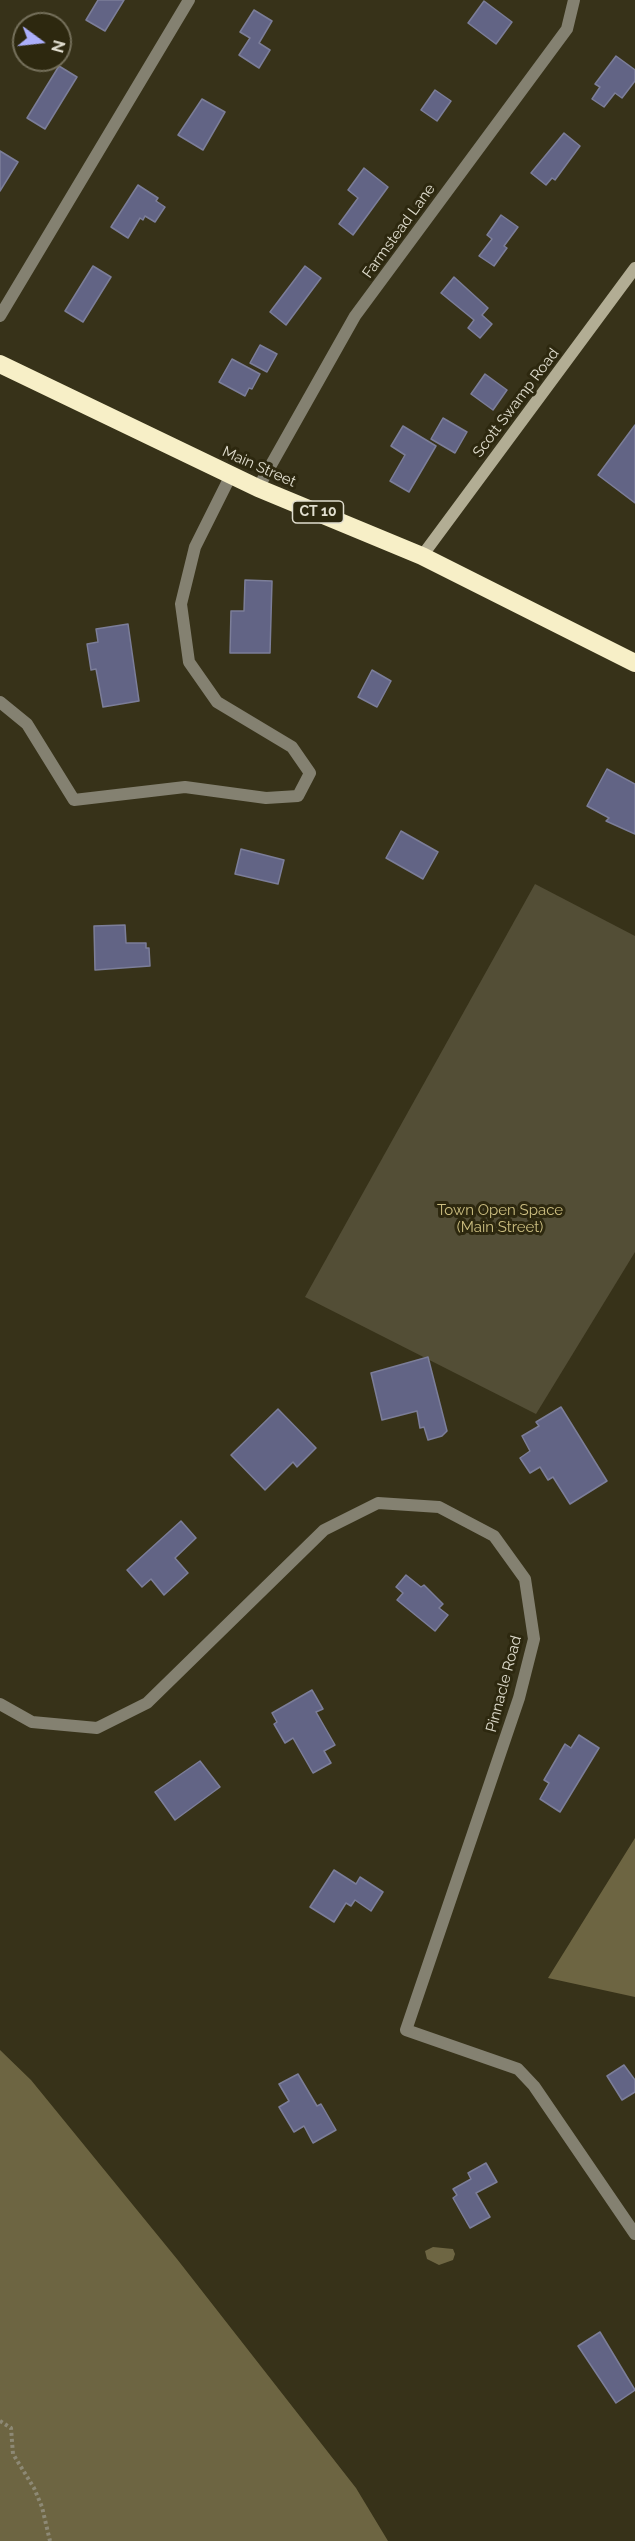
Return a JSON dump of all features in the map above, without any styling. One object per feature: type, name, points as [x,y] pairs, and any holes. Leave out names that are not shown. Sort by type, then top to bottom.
[{"type":"highway","name":"Main Street","points":[[0,364],[258,488],[422,556],[635,663]]},
{"type":"main road","name":"Scott Swamp Road","points":[[422,556],[635,268]]},
{"type":"street","points":[[0,316],[189,0]]},
{"type":"street","name":"Farmstead Lane","points":[[258,488],[355,316],[567,29],[574,0]]},
{"type":"street","points":[[0,702],[27,724],[74,800],[184,787],[266,798],[297,796],[310,773],[292,747],[217,702],[189,662],[181,604],[195,547],[231,475]]},
{"type":"street","name":"Pinnacle Road","points":[[0,1704],[32,1722],[97,1728],[147,1703],[324,1530],[378,1503],[439,1507],[494,1536],[525,1579],[534,1639],[519,1698],[406,2030],[518,2069],[534,2086],[635,2234]]},
{"type":"path","points":[[0,2421],[11,2428],[13,2454],[34,2488],[42,2507],[50,2541]]},
{"type":"green space","name":"Town Open Space (Main Street)","points":[[535,884],[635,936],[635,1252],[536,1414],[305,1297]]},
{"type":"shaded area","points":[[635,1838],[635,1997],[548,1978]]},
{"type":"shaded area","points":[[0,2050],[31,2080],[177,2259],[356,2488],[388,2541],[0,2541]]},
{"type":"shaded area","points":[[433,2247],[453,2249],[455,2254],[453,2260],[439,2265],[427,2259],[425,2251]]},
{"type":"building","points":[[98,0],[124,0],[105,31],[86,20]]},
{"type":"building","points":[[484,1],[512,22],[496,44],[468,23]]},
{"type":"building","points":[[254,10],[272,21],[259,43],[270,50],[259,68],[239,55],[250,38],[240,32]]},
{"type":"building","points":[[616,56],[635,70],[635,81],[622,98],[615,93],[604,107],[592,99],[600,87],[595,84]]},
{"type":"building","points":[[55,72],[69,72],[77,77],[45,129],[27,118]]},
{"type":"building","points":[[435,90],[451,101],[437,121],[421,110]]},
{"type":"building","points":[[202,99],[225,112],[203,150],[178,135]]},
{"type":"building","points":[[564,133],[580,146],[555,180],[552,178],[546,185],[531,173]]},
{"type":"building","points":[[0,151],[18,162],[0,191]]},
{"type":"building","points":[[364,168],[388,187],[353,235],[339,224],[358,198],[348,190]]},
{"type":"building","points":[[138,185],[158,198],[156,201],[165,207],[155,222],[145,216],[143,220],[140,218],[128,238],[111,227]]},
{"type":"building","points":[[501,215],[518,227],[504,246],[507,248],[494,266],[479,256],[492,239],[487,235]]},
{"type":"building","points":[[93,266],[111,277],[83,322],[65,311]]},
{"type":"building","points":[[305,266],[321,278],[286,325],[270,312]]},
{"type":"building","points":[[454,277],[488,308],[482,315],[492,324],[480,338],[468,328],[474,320],[441,293]]},
{"type":"building","points":[[260,345],[277,354],[267,372],[250,363]]},
{"type":"building","points":[[232,359],[260,374],[252,389],[249,388],[245,396],[219,382]]},
{"type":"building","points":[[485,374],[507,390],[493,410],[471,394]]},
{"type":"building","points":[[443,418],[467,432],[455,453],[431,439]]},
{"type":"building","points":[[635,425],[635,503],[598,475]]},
{"type":"building","points":[[403,426],[436,446],[409,492],[390,481],[405,455],[391,446]]},
{"type":"building","points":[[245,580],[272,581],[270,653],[230,653],[231,611],[244,611]]},
{"type":"building","points":[[128,624],[139,701],[103,707],[96,669],[91,670],[87,644],[98,642],[96,629]]},
{"type":"building","points":[[372,670],[391,681],[377,707],[358,697]]},
{"type":"building","points":[[607,769],[635,784],[635,834],[606,821],[609,818],[587,806]]},
{"type":"building","points":[[401,831],[438,852],[423,879],[386,858]]},
{"type":"building","points":[[241,849],[284,860],[278,884],[235,874]]},
{"type":"building","points":[[125,925],[126,943],[146,943],[146,948],[149,948],[150,966],[95,970],[94,926]]},
{"type":"building","points":[[428,1357],[447,1431],[442,1436],[428,1440],[424,1427],[420,1428],[417,1411],[382,1420],[371,1373]]},
{"type":"building","points":[[561,1407],[607,1481],[570,1504],[553,1477],[548,1480],[540,1467],[530,1473],[520,1458],[530,1451],[522,1436],[539,1426],[536,1422]]},
{"type":"building","points":[[278,1409],[316,1448],[297,1467],[293,1462],[265,1490],[231,1455]]},
{"type":"building","points":[[181,1521],[196,1538],[175,1558],[188,1573],[164,1595],[151,1579],[142,1587],[127,1570]]},
{"type":"building","points":[[406,1575],[421,1587],[424,1585],[443,1604],[439,1608],[448,1615],[435,1631],[397,1600],[403,1593],[396,1587]]},
{"type":"building","points":[[312,1690],[323,1709],[316,1712],[335,1745],[324,1751],[331,1763],[313,1773],[293,1738],[285,1743],[274,1724],[277,1722],[272,1713]]},
{"type":"building","points":[[579,1735],[599,1748],[560,1812],[540,1799],[549,1783],[544,1780],[565,1744],[571,1748]]},
{"type":"building","points":[[200,1761],[220,1787],[175,1820],[155,1792]]},
{"type":"building","points":[[334,1870],[356,1884],[360,1877],[383,1892],[371,1911],[355,1900],[351,1906],[346,1903],[334,1922],[310,1907]]},
{"type":"building","points":[[624,2065],[635,2080],[635,2092],[622,2100],[607,2076]]},
{"type":"building","points":[[298,2074],[317,2106],[321,2104],[336,2130],[313,2143],[304,2126],[294,2132],[279,2107],[289,2101],[279,2084]]},
{"type":"building","points":[[486,2163],[497,2182],[476,2193],[490,2217],[470,2228],[453,2198],[457,2195],[453,2189],[471,2179],[468,2173]]},
{"type":"building","points":[[600,2332],[635,2390],[616,2403],[578,2346]]}]
